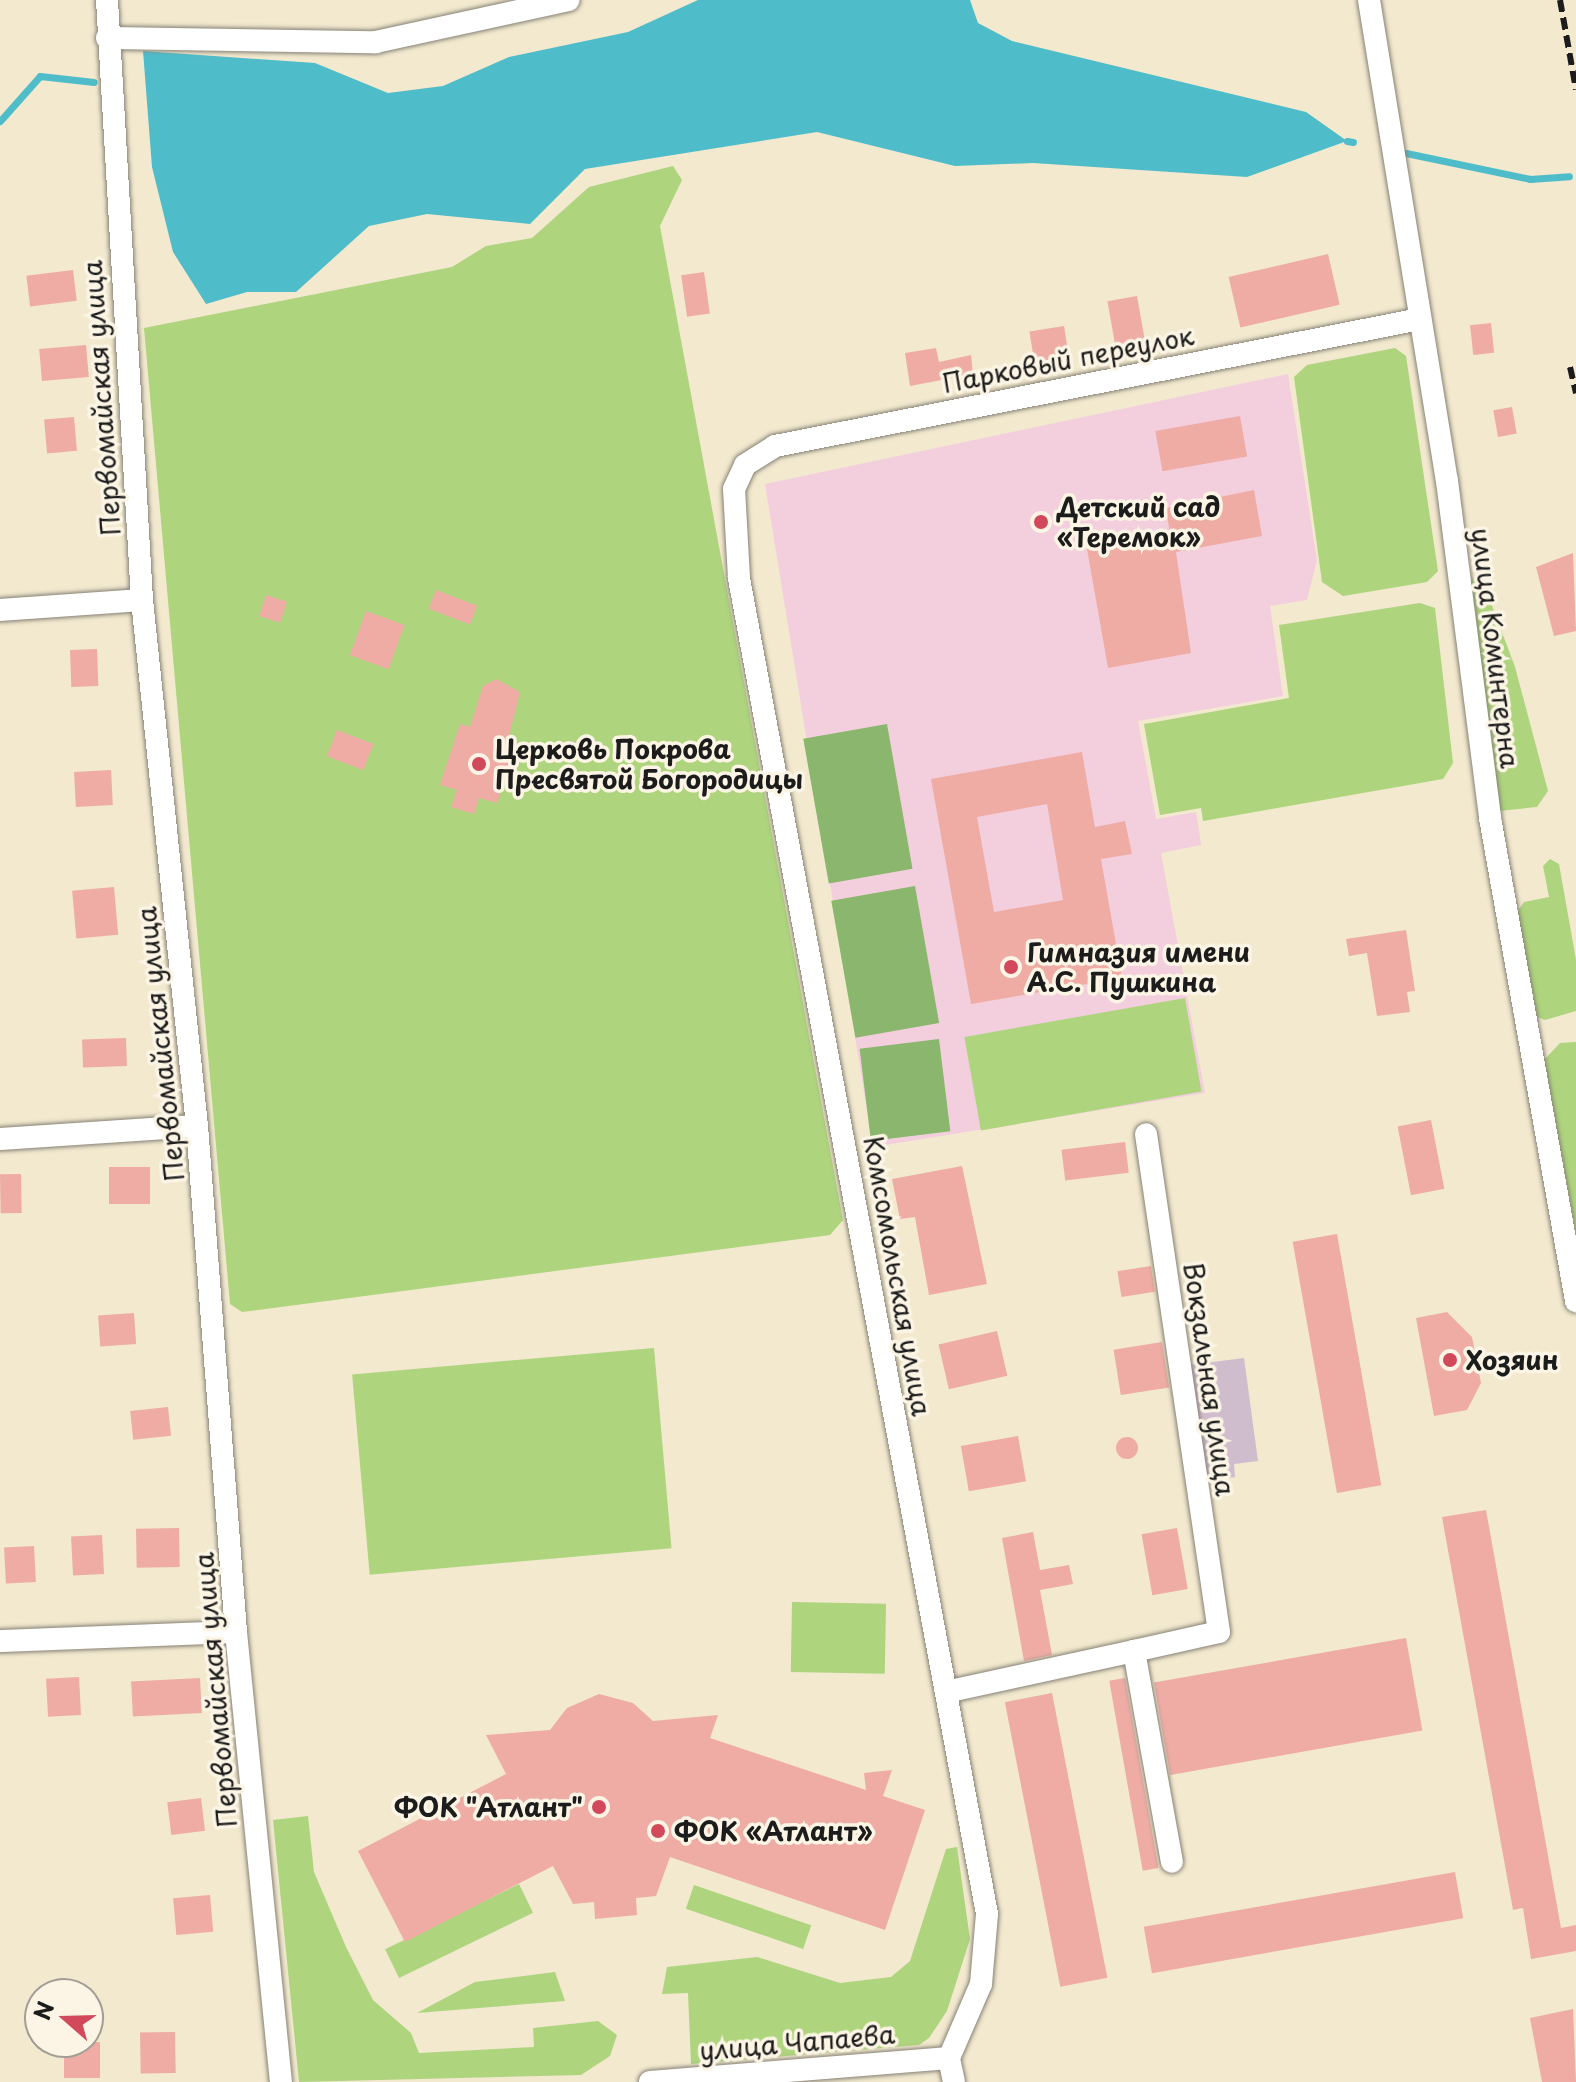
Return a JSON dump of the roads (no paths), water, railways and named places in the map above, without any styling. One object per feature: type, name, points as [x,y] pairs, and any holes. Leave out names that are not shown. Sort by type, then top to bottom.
[{"type":"street","name":"Первомайская улица","points":[[107,0],[142,600],[197,1126],[236,1632],[281,2082]]},
{"type":"street","points":[[107,38],[376,42],[568,0]]},
{"type":"street","name":"улица Коминтерна","points":[[1369,0],[1420,319],[1490,818],[1576,1301]]},
{"type":"street","name":"Парковый переулок","points":[[738,476],[775,446],[1420,319]]},
{"type":"street","name":"Комсомольская улица","points":[[738,476],[732,507],[738,574],[946,1692],[989,1944],[949,2058]]},
{"type":"street","points":[[0,610],[142,600]]},
{"type":"street","points":[[0,1139],[197,1126]]},
{"type":"street","name":"Вокзальная улица","points":[[1134,1651],[1219,1632],[1146,1134]]},
{"type":"street","points":[[0,1641],[236,1632]]},
{"type":"street","points":[[946,1692],[1134,1651],[1172,1862]]},
{"type":"street","points":[[949,2058],[954,2082]]},
{"type":"street","name":"улица Чапаева","points":[[650,2082],[949,2058]]},
{"type":"water","points":[[698,0],[970,0],[978,23],[1012,41],[1306,112],[1347,141],[1247,177],[1033,163],[955,166],[817,132],[585,169],[530,224],[427,214],[369,226],[296,292],[247,292],[206,304],[173,252],[152,167],[143,51],[315,63],[388,93],[443,86],[509,57],[628,32]]},
{"type":"waterway","points":[[0,121],[40,76],[94,82]]},
{"type":"waterway","points":[[1347,141],[1353,142]]},
{"type":"waterway","points":[[1406,153],[1530,179],[1569,176]]},
{"type":"railway","points":[[1560,0],[1576,90]]},
{"type":"railway","points":[[1570,367],[1576,393]]},
{"type":"place","name":"Детский сад «Теремок»","points":[[1041,522]]},
{"type":"place","name":"Церковь Покрова Пресвятой Богородицы","points":[[479,764]]},
{"type":"place","name":"Гимназия имени А.С. Пушкина","points":[[1011,967]]},
{"type":"place","name":"Хозяин","points":[[1450,1360]]},
{"type":"place","name":"ФОК \"Атлант\"","points":[[599,1807]]},
{"type":"place","name":"ФОК «Атлант»","points":[[658,1831]]}]
